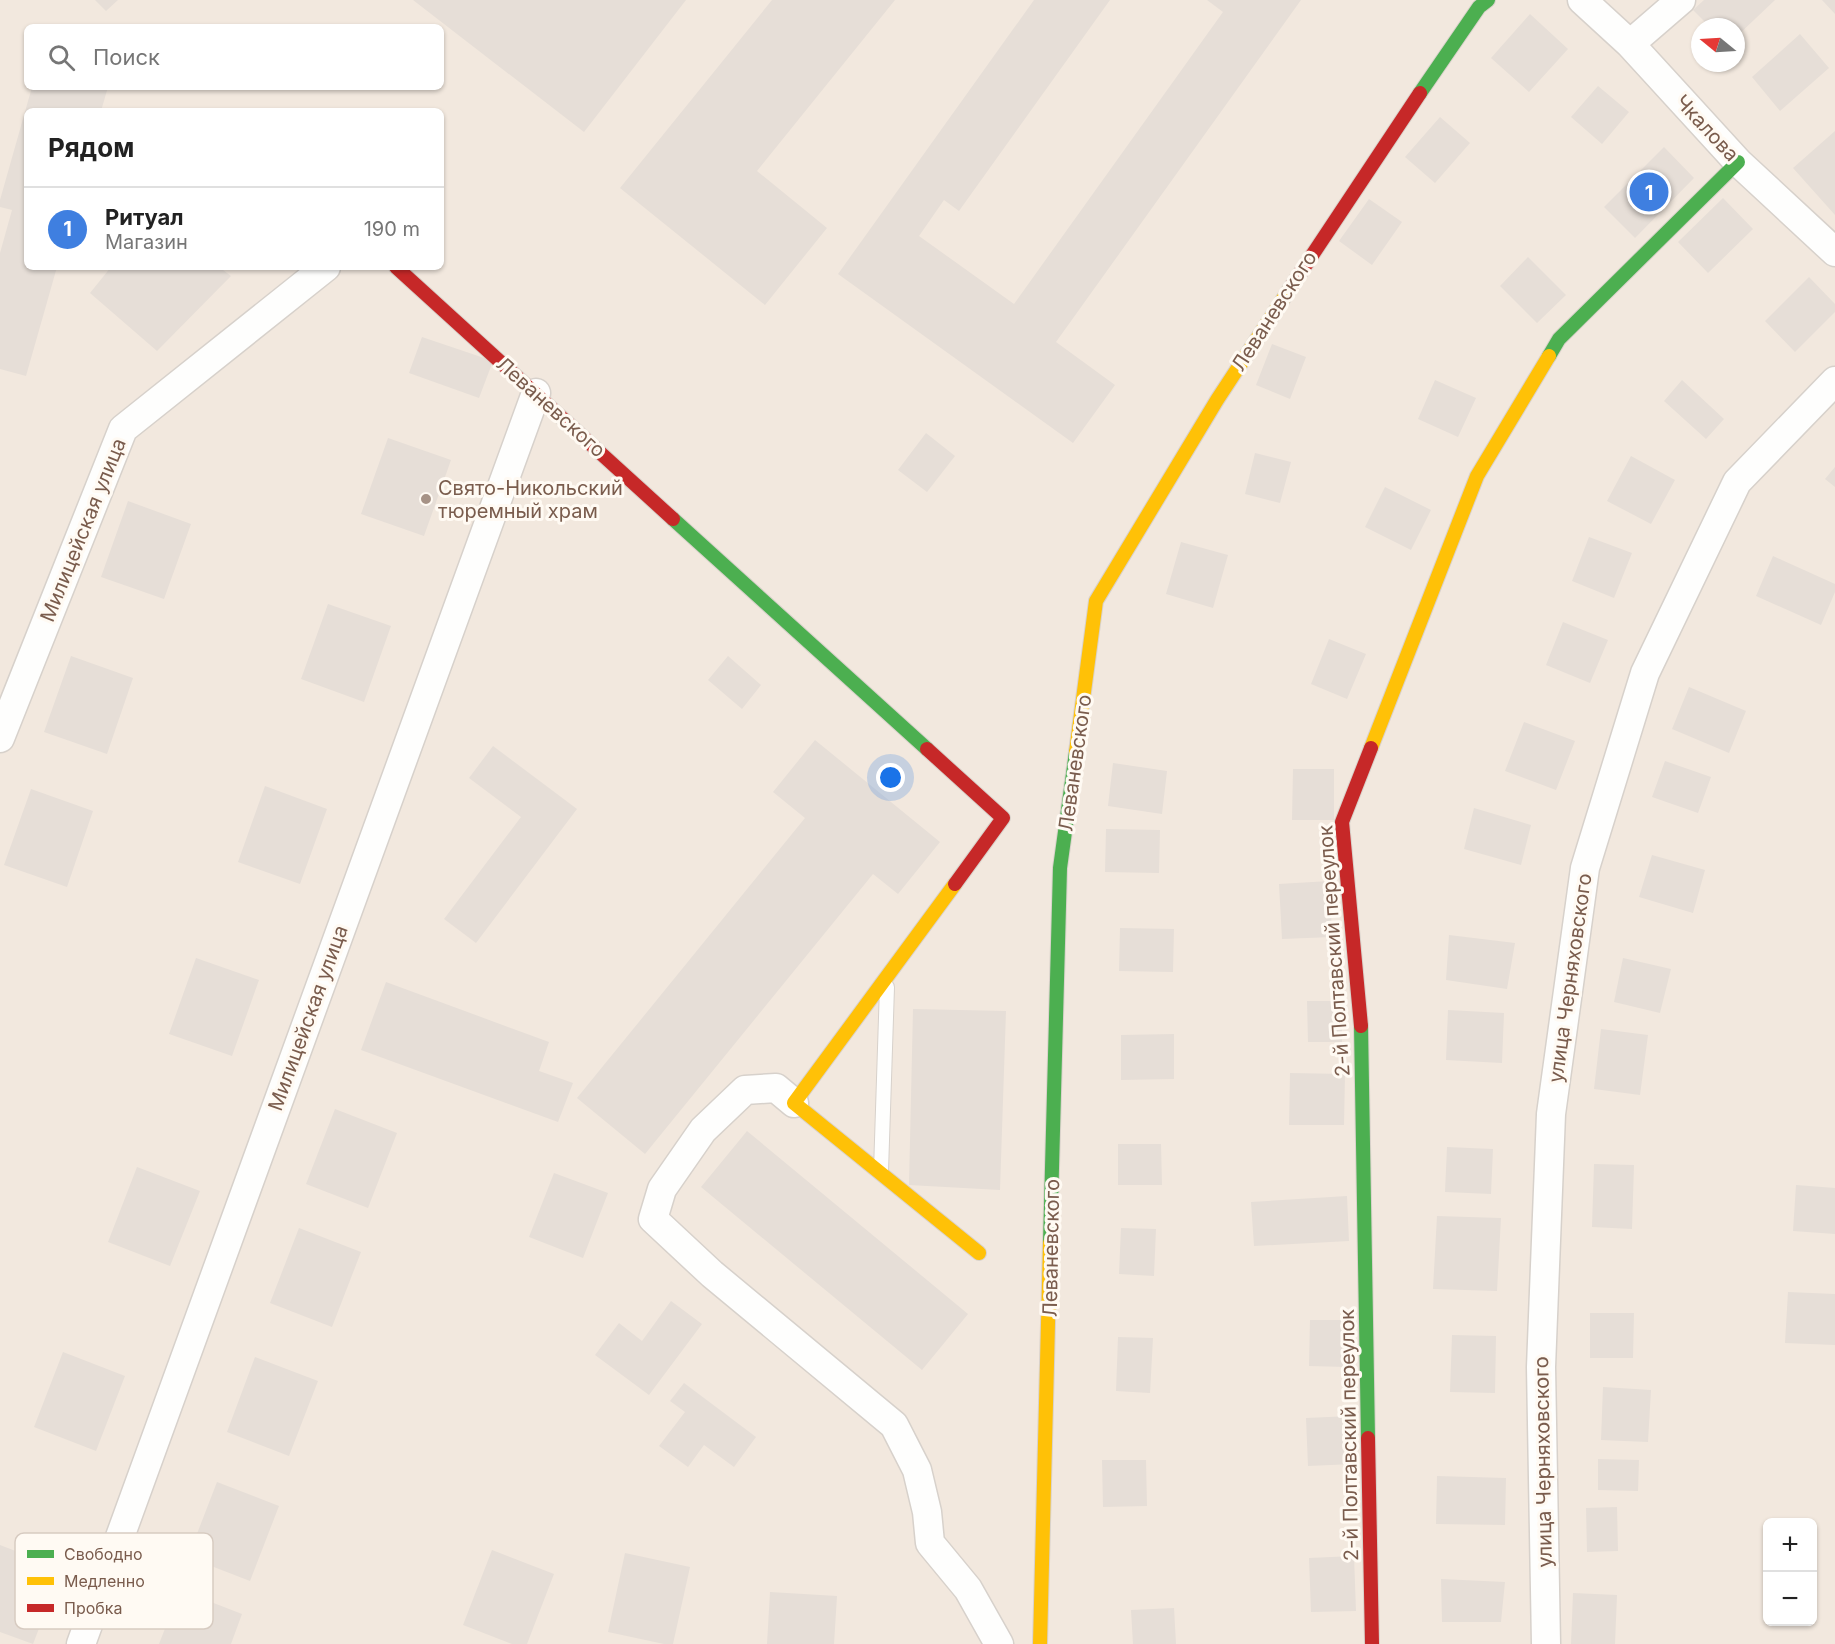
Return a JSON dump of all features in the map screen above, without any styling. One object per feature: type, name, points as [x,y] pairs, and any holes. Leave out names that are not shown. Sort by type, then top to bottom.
[{"type":"street","name":"Леваневского","points":[[1040,1644],[1060,868],[1096,601],[1236,370],[1378,153],[1479,7],[1488,0]]},
{"type":"street","name":"Чкалова","points":[[1582,0],[1630,44],[1738,162],[1835,252]]},
{"type":"street","points":[[1630,44],[1681,0]]},
{"type":"street","name":"2-й Полтавский переулок","points":[[1372,1644],[1361,1029],[1342,822],[1478,476],[1559,339],[1738,162]]},
{"type":"street","name":"Милицейская улица","points":[[0,738],[123,429],[322,270]]},
{"type":"street","name":"Леваневского","points":[[399,270],[1004,818],[794,1103]]},
{"type":"street","name":"улица Черняховского","points":[[1546,1644],[1541,1367],[1551,1114],[1585,868],[1645,673],[1737,482],[1835,381]]},
{"type":"street","name":"Милицейская улица","points":[[121,1533],[536,393]]},
{"type":"street","points":[[979,1253],[777,1088],[745,1090],[703,1130],[662,1190],[652,1219],[712,1274],[894,1425],[917,1470],[927,1512],[930,1543],[968,1589],[999,1644]]},
{"type":"street","name":"Милицейская улица","points":[[81,1644],[86,1629]]},
{"type":"lane","points":[[881,1173],[888,975]]},
{"type":"shaded area","points":[[0,0],[1835,0],[1835,1644],[0,1644]]},
{"type":"building","points":[[95,0],[118,0],[106,11]]},
{"type":"building","points":[[413,0],[686,0],[584,132]]},
{"type":"building","points":[[772,0],[895,0],[757,171],[827,228],[765,305],[620,188]]},
{"type":"building","points":[[1034,0],[1110,0],[959,211],[944,200],[919,236],[1014,304],[1223,12],[1207,0],[1301,0],[1056,342],[1115,385],[1073,443],[838,274]]},
{"type":"building","points":[[1704,0],[1775,0],[1745,28],[1745,18],[1701,18],[1693,10]]},
{"type":"building","points":[[1822,0],[1835,0],[1835,14]]},
{"type":"building","points":[[1530,14],[1568,49],[1529,92],[1491,58]]},
{"type":"building","points":[[1800,34],[1829,68],[1780,111],[1752,77]]},
{"type":"building","points":[[1598,86],[1629,112],[1602,144],[1571,117]]},
{"type":"building","points":[[31,90],[107,90],[102,108],[26,108]]},
{"type":"building","points":[[24,115],[24,270],[56,270],[26,376],[0,369],[0,253],[12,210],[0,207]]},
{"type":"building","points":[[1440,117],[1470,143],[1435,183],[1405,157]]},
{"type":"building","points":[[1835,131],[1835,215],[1793,168]]},
{"type":"building","points":[[1664,147],[1694,178],[1635,238],[1604,207]]},
{"type":"building","points":[[1723,198],[1753,229],[1708,273],[1678,242]]},
{"type":"building","points":[[1369,199],[1402,222],[1372,265],[1339,241]]},
{"type":"building","points":[[1528,257],[1566,295],[1537,323],[1500,286]]},
{"type":"building","points":[[109,270],[223,270],[231,276],[157,351],[90,293]]},
{"type":"building","points":[[1809,277],[1835,304],[1835,312],[1795,352],[1765,321]]},
{"type":"building","points":[[422,337],[493,361],[479,398],[409,373]]},
{"type":"building","points":[[1272,344],[1306,357],[1290,399],[1256,385]]},
{"type":"building","points":[[1435,380],[1476,398],[1458,437],[1418,419]]},
{"type":"building","points":[[1682,380],[1724,419],[1706,439],[1664,401]]},
{"type":"building","points":[[926,433],[955,456],[927,492],[898,470]]},
{"type":"building","points":[[388,438],[451,460],[424,536],[361,514]]},
{"type":"building","points":[[1255,453],[1291,462],[1280,503],[1245,494]]},
{"type":"building","points":[[1631,456],[1675,480],[1651,524],[1607,501]]},
{"type":"building","points":[[1835,467],[1835,487],[1825,479]]},
{"type":"building","points":[[1385,487],[1431,510],[1411,550],[1365,527]]},
{"type":"building","points":[[128,501],[191,524],[164,599],[101,577]]},
{"type":"building","points":[[1589,537],[1632,553],[1614,598],[1572,581]]},
{"type":"building","points":[[1181,542],[1228,555],[1213,608],[1166,594]]},
{"type":"building","points":[[1773,556],[1835,584],[1835,592],[1821,625],[1756,596]]},
{"type":"building","points":[[328,604],[391,626],[364,702],[301,679]]},
{"type":"building","points":[[1563,622],[1608,640],[1590,683],[1546,665]]},
{"type":"building","points":[[1329,639],[1366,654],[1347,699],[1311,684]]},
{"type":"building","points":[[71,656],[133,678],[107,754],[44,732]]},
{"type":"building","points":[[728,656],[761,685],[742,709],[708,680]]},
{"type":"building","points":[[1689,687],[1746,711],[1729,753],[1672,729]]},
{"type":"building","points":[[1524,722],[1575,741],[1556,790],[1505,771]]},
{"type":"building","points":[[815,740],[940,842],[898,894],[873,874],[645,1154],[577,1098],[805,818],[773,792]]},
{"type":"building","points":[[493,746],[577,809],[476,943],[444,919],[521,817],[469,778]]},
{"type":"building","points":[[1665,761],[1711,777],[1698,813],[1652,797]]},
{"type":"building","points":[[1113,763],[1167,771],[1162,814],[1108,806]]},
{"type":"building","points":[[1293,769],[1334,769],[1334,820],[1292,820]]},
{"type":"building","points":[[265,786],[327,809],[300,884],[238,862]]},
{"type":"building","points":[[31,789],[93,811],[67,887],[4,865]]},
{"type":"building","points":[[1474,808],[1531,825],[1521,865],[1464,849]]},
{"type":"building","points":[[1106,829],[1160,830],[1159,873],[1105,872]]},
{"type":"building","points":[[1652,855],[1705,870],[1693,913],[1639,897]]},
{"type":"building","points":[[1330,881],[1332,937],[1282,939],[1279,884]]},
{"type":"building","points":[[1120,928],[1174,929],[1173,972],[1119,971]]},
{"type":"building","points":[[1449,935],[1515,943],[1507,989],[1446,980]]},
{"type":"building","points":[[196,958],[259,980],[232,1056],[169,1034]]},
{"type":"building","points":[[1623,958],[1671,969],[1660,1013],[1614,1002]]},
{"type":"building","points":[[386,982],[549,1042],[539,1071],[573,1083],[558,1122],[361,1050]]},
{"type":"building","points":[[1307,1001],[1342,1001],[1342,1042],[1308,1042]]},
{"type":"building","points":[[913,1009],[1006,1011],[1000,1190],[909,1185]]},
{"type":"building","points":[[1448,1010],[1504,1013],[1502,1063],[1446,1060]]},
{"type":"building","points":[[1601,1029],[1648,1035],[1640,1095],[1594,1089]]},
{"type":"building","points":[[1174,1034],[1174,1079],[1121,1080],[1121,1035]]},
{"type":"building","points":[[1290,1073],[1345,1074],[1344,1125],[1289,1125]]},
{"type":"building","points":[[335,1109],[397,1133],[368,1208],[306,1184]]},
{"type":"building","points":[[747,1131],[968,1314],[922,1370],[701,1187]]},
{"type":"building","points":[[1118,1144],[1161,1144],[1162,1185],[1118,1185]]},
{"type":"building","points":[[1447,1147],[1493,1149],[1491,1194],[1445,1192]]},
{"type":"building","points":[[1594,1164],[1634,1165],[1632,1229],[1592,1227]]},
{"type":"building","points":[[137,1167],[200,1191],[170,1266],[108,1242]]},
{"type":"building","points":[[554,1173],[608,1193],[583,1258],[529,1237]]},
{"type":"building","points":[[1796,1185],[1835,1188],[1835,1234],[1793,1231]]},
{"type":"building","points":[[1347,1196],[1349,1241],[1254,1246],[1251,1202]]},
{"type":"building","points":[[1437,1216],[1501,1218],[1497,1291],[1433,1289]]},
{"type":"building","points":[[299,1228],[361,1252],[332,1327],[270,1303]]},
{"type":"building","points":[[1121,1228],[1156,1229],[1154,1276],[1119,1274]]},
{"type":"building","points":[[1788,1292],[1835,1294],[1835,1345],[1785,1343]]},
{"type":"building","points":[[671,1301],[702,1324],[649,1395],[595,1355],[619,1323],[642,1341]]},
{"type":"building","points":[[1590,1313],[1634,1313],[1633,1358],[1590,1358]]},
{"type":"building","points":[[1310,1320],[1347,1320],[1346,1367],[1309,1366]]},
{"type":"building","points":[[1452,1335],[1496,1336],[1495,1393],[1450,1392]]},
{"type":"building","points":[[1118,1337],[1153,1338],[1150,1393],[1116,1391]]},
{"type":"building","points":[[63,1352],[125,1376],[96,1451],[34,1427]]},
{"type":"building","points":[[255,1357],[318,1381],[289,1456],[227,1432]]},
{"type":"building","points":[[684,1383],[756,1437],[734,1467],[704,1445],[688,1467],[659,1446],[685,1412],[670,1401]]},
{"type":"building","points":[[1603,1387],[1651,1390],[1648,1442],[1601,1440]]},
{"type":"building","points":[[1351,1416],[1353,1464],[1308,1466],[1306,1418]]},
{"type":"building","points":[[1598,1459],[1639,1460],[1638,1491],[1598,1490]]},
{"type":"building","points":[[1102,1460],[1146,1460],[1147,1506],[1103,1507]]},
{"type":"building","points":[[1437,1476],[1506,1478],[1505,1525],[1436,1524]]},
{"type":"building","points":[[217,1482],[279,1506],[250,1581],[213,1567],[213,1533],[197,1533]]},
{"type":"building","points":[[1617,1507],[1618,1551],[1587,1552],[1586,1508]]},
{"type":"building","points":[[0,1545],[15,1551],[15,1629],[39,1629],[33,1644],[0,1632]]},
{"type":"building","points":[[492,1550],[554,1574],[527,1644],[512,1644],[463,1625]]},
{"type":"building","points":[[625,1553],[690,1567],[673,1644],[608,1632]]},
{"type":"building","points":[[1354,1556],[1356,1611],[1311,1612],[1309,1558]]},
{"type":"building","points":[[1441,1579],[1505,1582],[1501,1622],[1442,1622]]},
{"type":"building","points":[[770,1592],[837,1596],[834,1644],[767,1644]]},
{"type":"building","points":[[1573,1593],[1617,1595],[1615,1644],[1571,1644]]},
{"type":"building","points":[[213,1603],[242,1614],[231,1644],[159,1644],[165,1629],[213,1629]]},
{"type":"building","points":[[1174,1608],[1176,1644],[1133,1644],[1131,1610]]},
{"type":"traffic: fast","points":[[1420,93],[1479,7],[1488,0]]},
{"type":"traffic: fast","points":[[1549,356],[1559,339],[1738,162]]},
{"type":"traffic: fast","points":[[673,519],[927,749]]},
{"type":"traffic: fast","points":[[1050,1243],[1060,868],[1076,752]]},
{"type":"traffic: fast","points":[[1361,1026],[1368,1438]]},
{"type":"traffic: slow","points":[[1076,752],[1096,601],[1217,400],[1291,287]]},
{"type":"traffic: slow","points":[[1371,748],[1477,476],[1549,356]]},
{"type":"traffic: slow","points":[[955,884],[794,1103],[979,1253]]},
{"type":"traffic: slow","points":[[1040,1644],[1050,1243]]},
{"type":"traffic: jam","points":[[1291,287],[1420,93]]},
{"type":"traffic: jam","points":[[399,270],[673,519]]},
{"type":"traffic: jam","points":[[1361,1026],[1342,822],[1371,748]]},
{"type":"traffic: jam","points":[[927,749],[1003,818],[955,884]]},
{"type":"traffic: jam","points":[[1368,1438],[1372,1644]]},
{"type":"place","name":"Ритуал","points":[[1649,192]]},
{"type":"place","name":"Свято-Никольский тюремный храм","points":[[426,499]]}]
